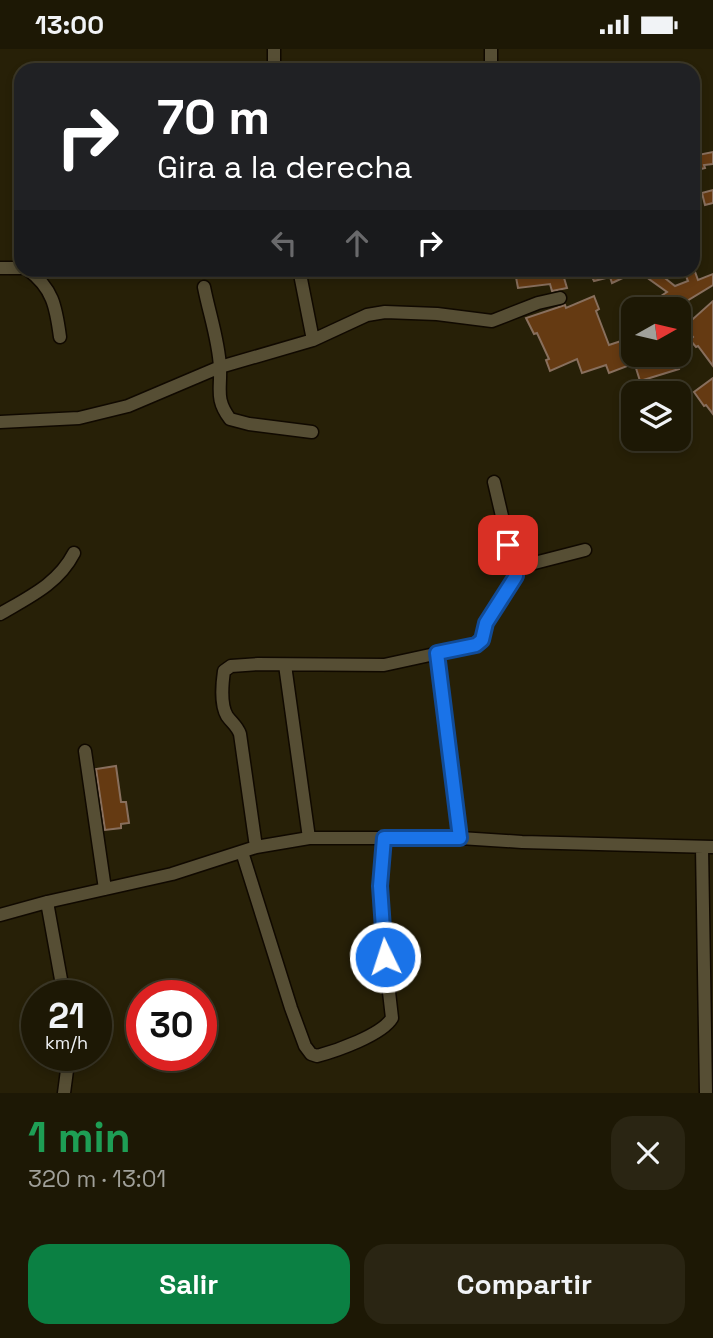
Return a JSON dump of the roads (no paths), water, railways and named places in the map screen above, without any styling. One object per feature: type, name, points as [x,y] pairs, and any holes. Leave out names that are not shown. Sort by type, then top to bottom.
[{"type":"street","points":[[38,277],[55,305],[60,337]]},
{"type":"street","points":[[301,277],[313,340]]},
{"type":"street","points":[[204,287],[220,367],[221,405],[230,419],[312,432]]},
{"type":"street","points":[[0,422],[79,418],[128,406],[220,367],[313,340],[367,315],[385,311],[492,321],[537,303],[560,298]]},
{"type":"street","points":[[256,847],[240,734],[224,707],[224,671],[230,666],[384,664],[476,645],[482,640],[486,623],[516,576],[502,523],[495,482]]},
{"type":"street","points":[[514,568],[585,550]]},
{"type":"street","points":[[0,614],[45,587],[65,569],[74,553]]},
{"type":"street","points":[[437,653],[460,838]]},
{"type":"street","points":[[285,665],[309,838]]},
{"type":"street","points":[[85,751],[105,889]]},
{"type":"street","points":[[0,915],[172,874],[256,847],[309,838],[460,838],[707,847],[706,1093]]},
{"type":"street","points":[[242,852],[291,1008],[305,1046],[311,1054],[317,1056],[377,1031],[389,1024],[392,1018],[380,886],[384,838]]},
{"type":"street","points":[[47,902],[61,980]]},
{"type":"street","points":[[64,1093],[67,1071]]}]
